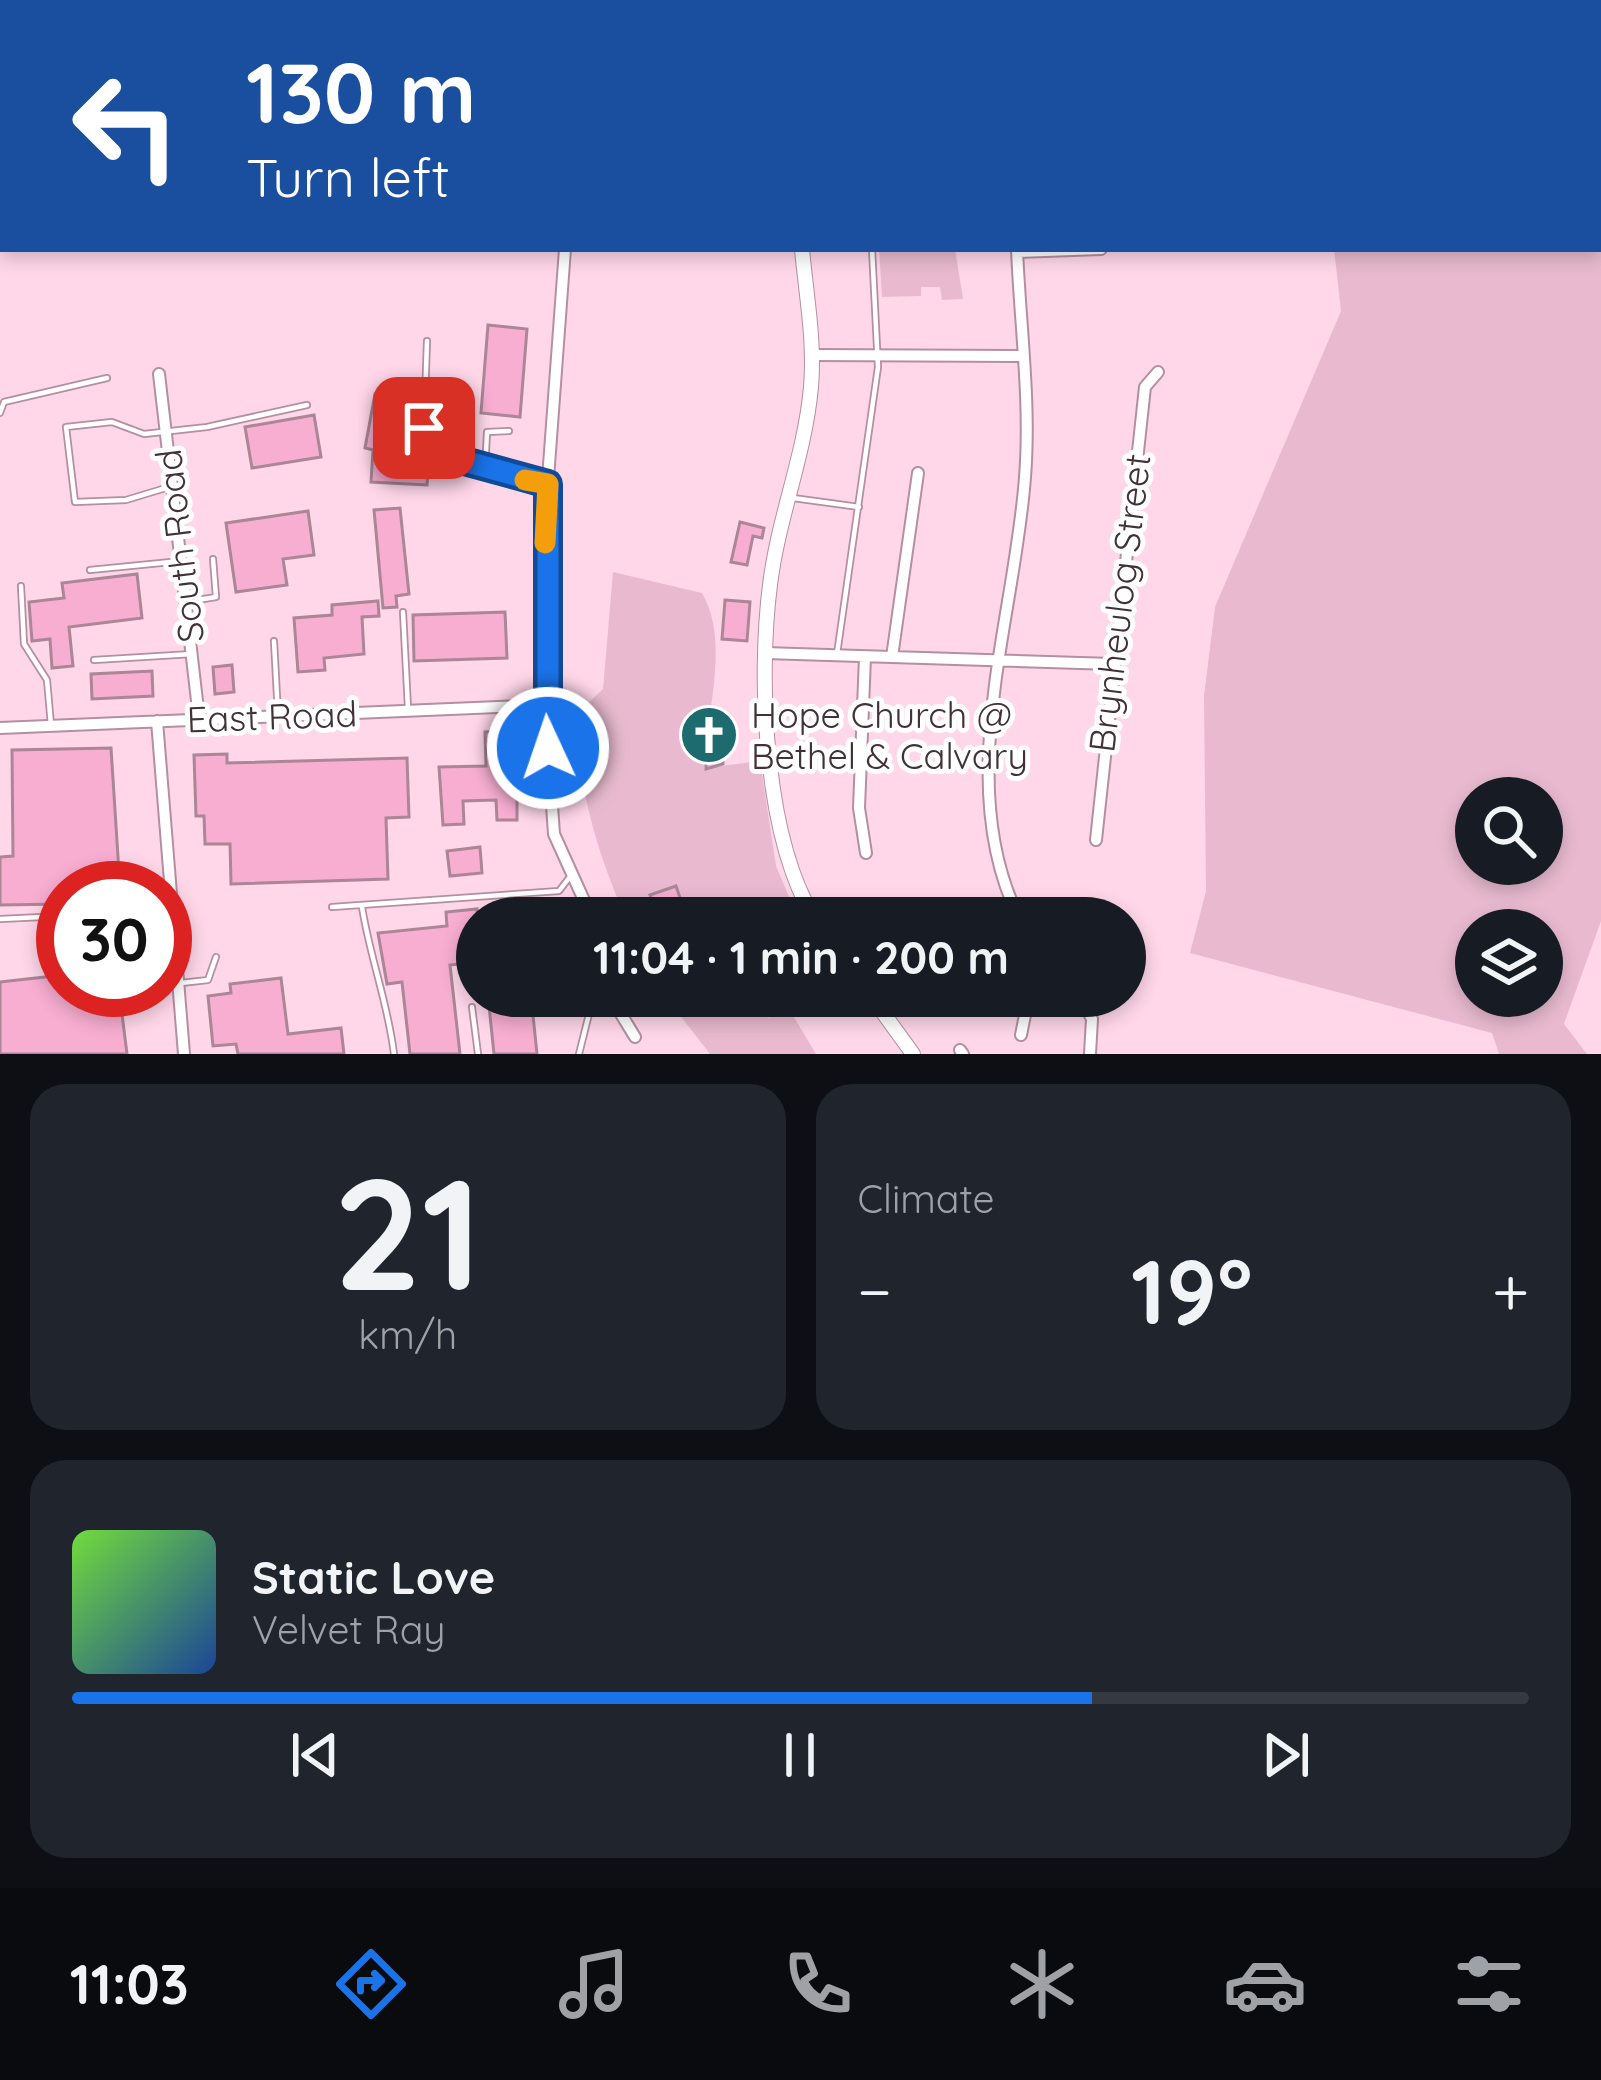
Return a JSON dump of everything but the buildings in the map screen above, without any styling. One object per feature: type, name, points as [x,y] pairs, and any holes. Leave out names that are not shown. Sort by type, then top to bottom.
[{"type":"street","points":[[565,252],[548,484],[544,705],[554,834],[583,897]]},
{"type":"street","points":[[802,252],[812,355],[805,438],[770,581],[765,653],[779,816],[807,897]]},
{"type":"street","points":[[1010,897],[999,867],[989,792],[1025,476],[1017,252]]},
{"type":"street","points":[[812,355],[1022,356]]},
{"type":"street","name":"Brynheulog Street","points":[[1096,840],[1145,387],[1158,372]]},
{"type":"street","name":"South Road","points":[[159,374],[199,718]]},
{"type":"street","points":[[892,657],[918,473]]},
{"type":"street","points":[[765,653],[1112,664]]},
{"type":"street","points":[[865,657],[859,808],[866,853]]},
{"type":"street","name":"East Road","points":[[0,728],[544,705]]},
{"type":"street","points":[[157,721],[165,861]]},
{"type":"street","points":[[180,1017],[184,1054]]},
{"type":"street","points":[[622,1017],[635,1037]]},
{"type":"street","points":[[888,1017],[913,1054]]},
{"type":"street","points":[[1021,1035],[1025,1017]]},
{"type":"street","points":[[1089,1017],[1090,1054]]},
{"type":"lane","points":[[837,656],[878,352],[872,252]]},
{"type":"lane","points":[[427,340],[424,428],[439,436],[446,456],[485,471],[548,484]]},
{"type":"lane","points":[[0,413],[4,402],[107,378]]},
{"type":"lane","points":[[172,487],[126,500],[75,502],[66,428],[112,422],[132,432],[166,431],[307,405]]},
{"type":"lane","points":[[485,471],[487,432],[509,431]]},
{"type":"lane","points":[[792,498],[859,507]]},
{"type":"lane","points":[[185,602],[216,597],[213,559]]},
{"type":"lane","points":[[90,570],[181,561]]},
{"type":"lane","points":[[21,586],[24,644],[47,680],[51,725]]},
{"type":"lane","points":[[403,612],[408,710]]},
{"type":"lane","points":[[274,641],[278,715]]},
{"type":"lane","points":[[94,660],[191,654]]},
{"type":"lane","points":[[332,907],[559,891],[573,873]]},
{"type":"lane","points":[[362,907],[370,964],[388,1005],[394,1054]]},
{"type":"lane","points":[[0,920],[36,918]]},
{"type":"lane","points":[[192,982],[208,980],[216,957]]},
{"type":"lane","points":[[473,1017],[478,1054]]},
{"type":"lane","points":[[579,1054],[589,1017]]},
{"type":"shaded area","points":[[879,252],[955,252],[963,299],[942,300],[940,287],[921,287],[921,296],[882,297]]},
{"type":"shaded area","points":[[1334,252],[1601,252],[1601,921],[1564,1024],[1587,1054],[1499,1054],[1492,1033],[1190,953],[1206,891],[1204,696],[1215,607],[1341,311]]},
{"type":"shaded area","points":[[613,572],[702,593],[715,634],[716,657],[704,768],[760,761],[776,866],[789,897],[618,897],[590,817],[578,739],[578,713],[603,689]]},
{"type":"shaded area","points":[[681,1017],[794,1017],[816,1054],[710,1054]]},
{"type":"slow traffic","points":[[525,480],[548,484],[545,543]]},
{"type":"place","name":"Hope Church @ Bethel & Calvary","points":[[709,735]]},
{"type":"route","points":[[424,428],[439,436],[446,456],[488,472],[548,484],[544,705],[548,748]]}]
